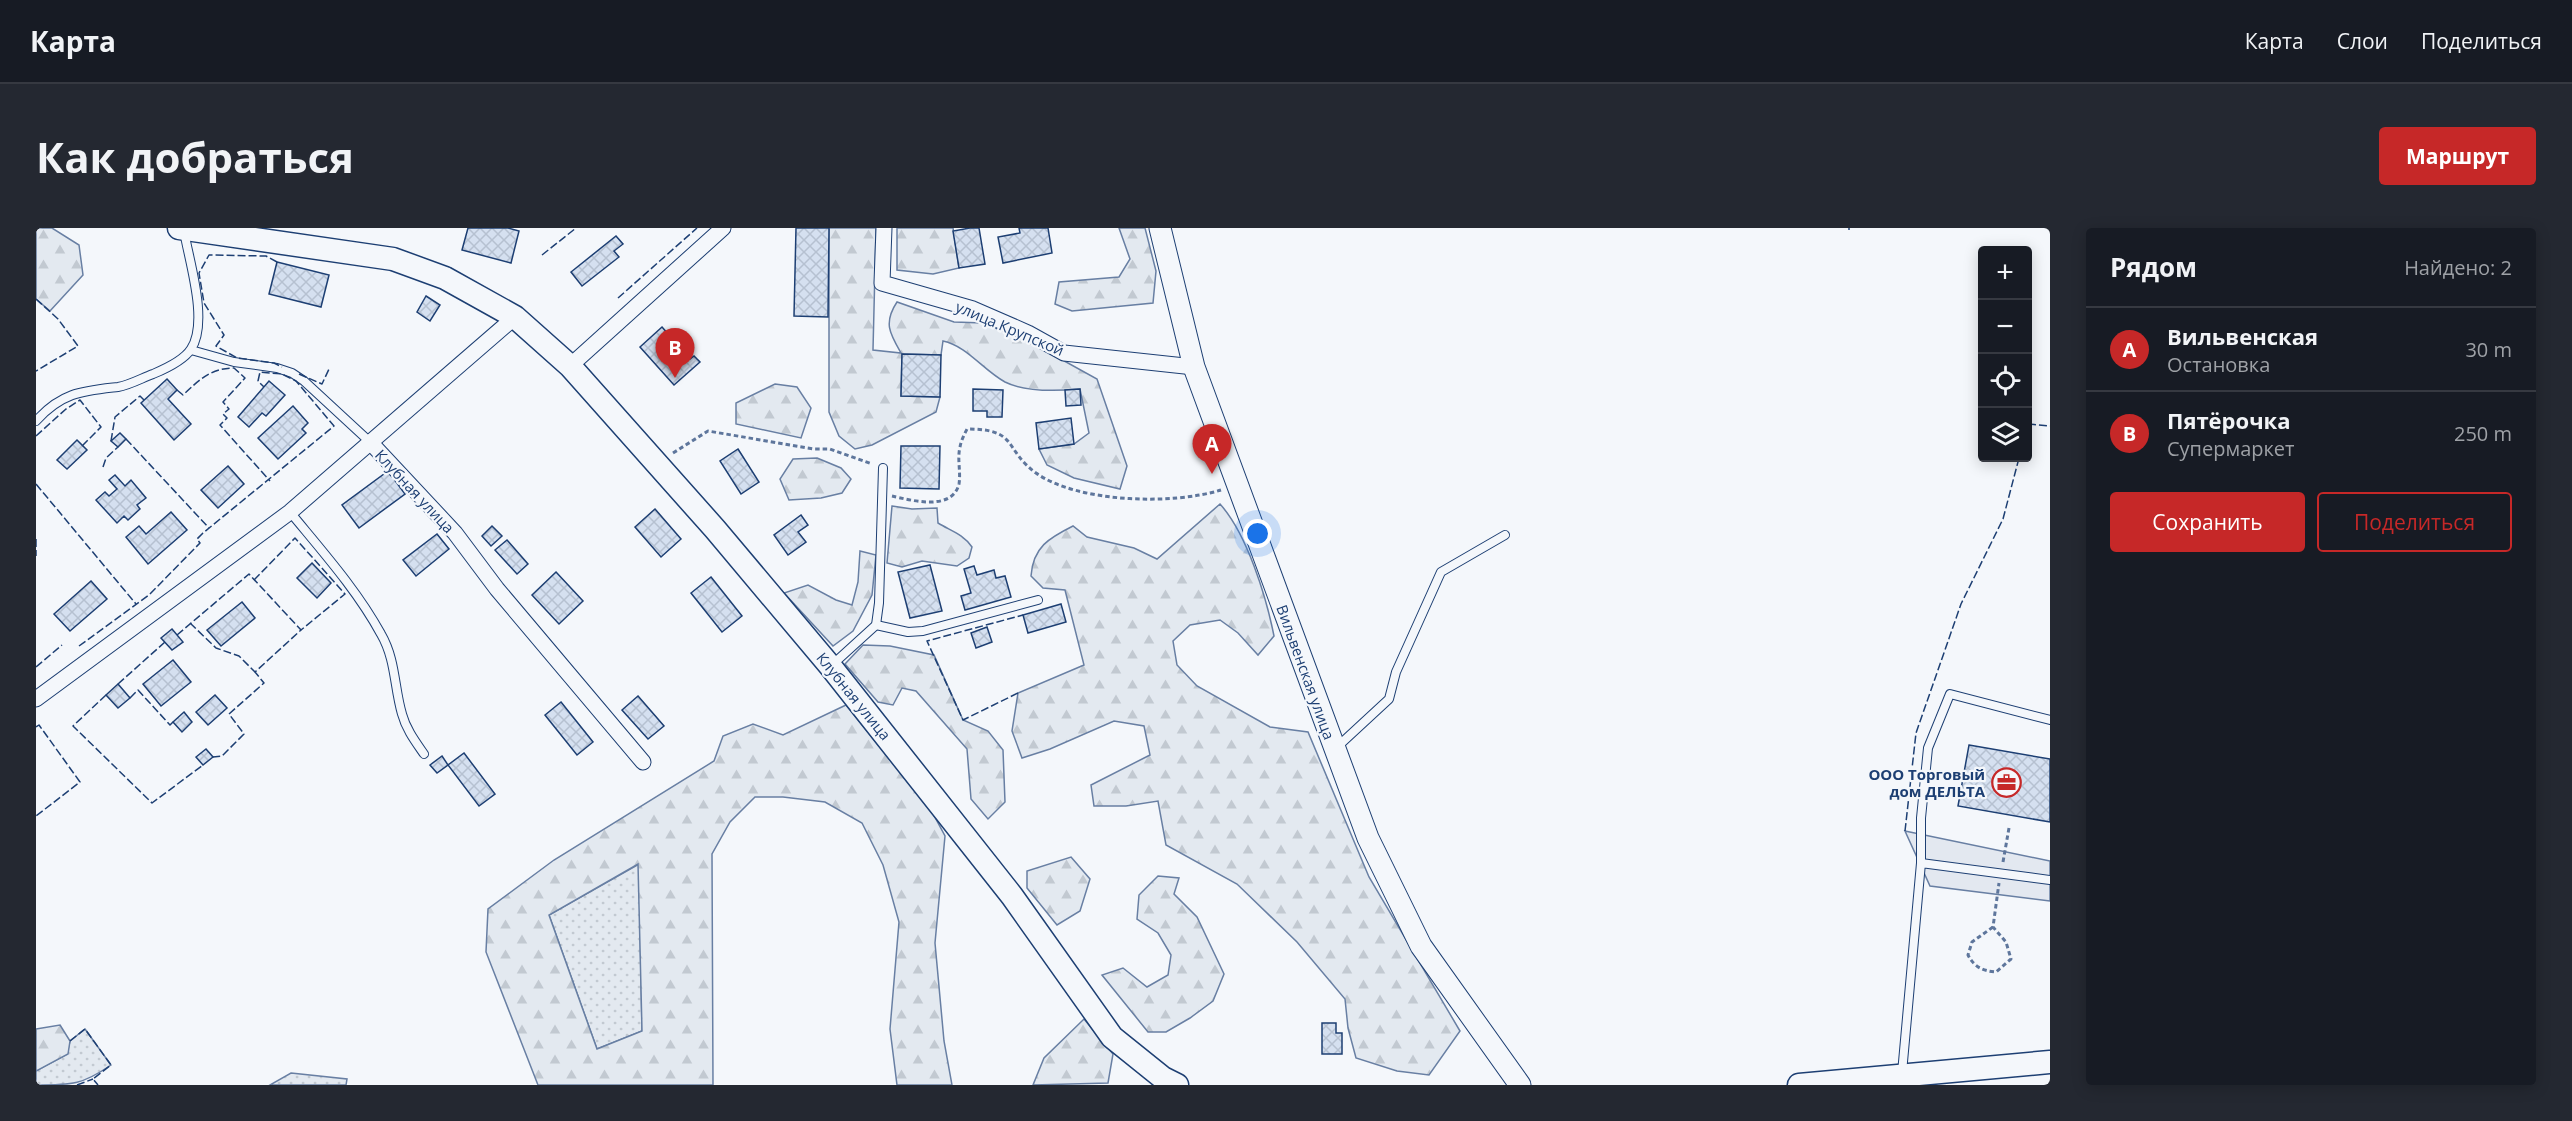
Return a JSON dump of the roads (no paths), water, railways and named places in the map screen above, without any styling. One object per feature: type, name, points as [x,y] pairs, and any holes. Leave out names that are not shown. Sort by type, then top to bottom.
[{"type":"main road","name":"Клубная улица","points":[[182,229],[393,259],[444,278],[515,317],[570,366],[831,666],[1012,896],[1112,1037],[1164,1083]]},
{"type":"main road","points":[[1799,1085],[2050,1062]]},
{"type":"street","points":[[570,366],[722,228]]},
{"type":"street","name":"улица Крупской","points":[[884,228],[882,283],[973,309],[1028,333],[1064,353],[1194,367]]},
{"type":"street","name":"Вильвенская улица","points":[[1160,228],[1194,367],[1368,838],[1421,946],[1520,1085]]},
{"type":"street","name":"Клубная улица","points":[[36,698],[290,512],[515,317]]},
{"type":"street","name":"Клубная улица","points":[[370,442],[455,533],[497,589],[643,762]]},
{"type":"lane","points":[[36,421],[43,413],[76,392],[123,386],[166,369],[191,350],[197,332],[199,314],[182,229]]},
{"type":"lane","points":[[191,350],[234,362],[278,368],[292,373],[304,381],[370,442]]},
{"type":"lane","points":[[831,666],[876,625],[879,603],[883,468]]},
{"type":"lane","points":[[290,512],[335,567],[382,634],[394,665],[402,715],[409,732],[424,754]]},
{"type":"lane","points":[[1335,749],[1389,699],[1396,672],[1442,572],[1505,535]]},
{"type":"lane","points":[[876,625],[908,632],[923,631],[1038,600]]},
{"type":"lane","points":[[1902,1074],[1922,863],[1921,818],[1928,748],[1950,694],[2050,720]]},
{"type":"lane","points":[[1922,863],[2050,880]]},
{"type":"place","name":"Пятёрочка","points":[[675,378]]},
{"type":"place","name":"Вильвенская","points":[[1212,474]]},
{"type":"place","name":"ООО Торговый дом ДЕЛЬТА","points":[[2006,783]]}]
